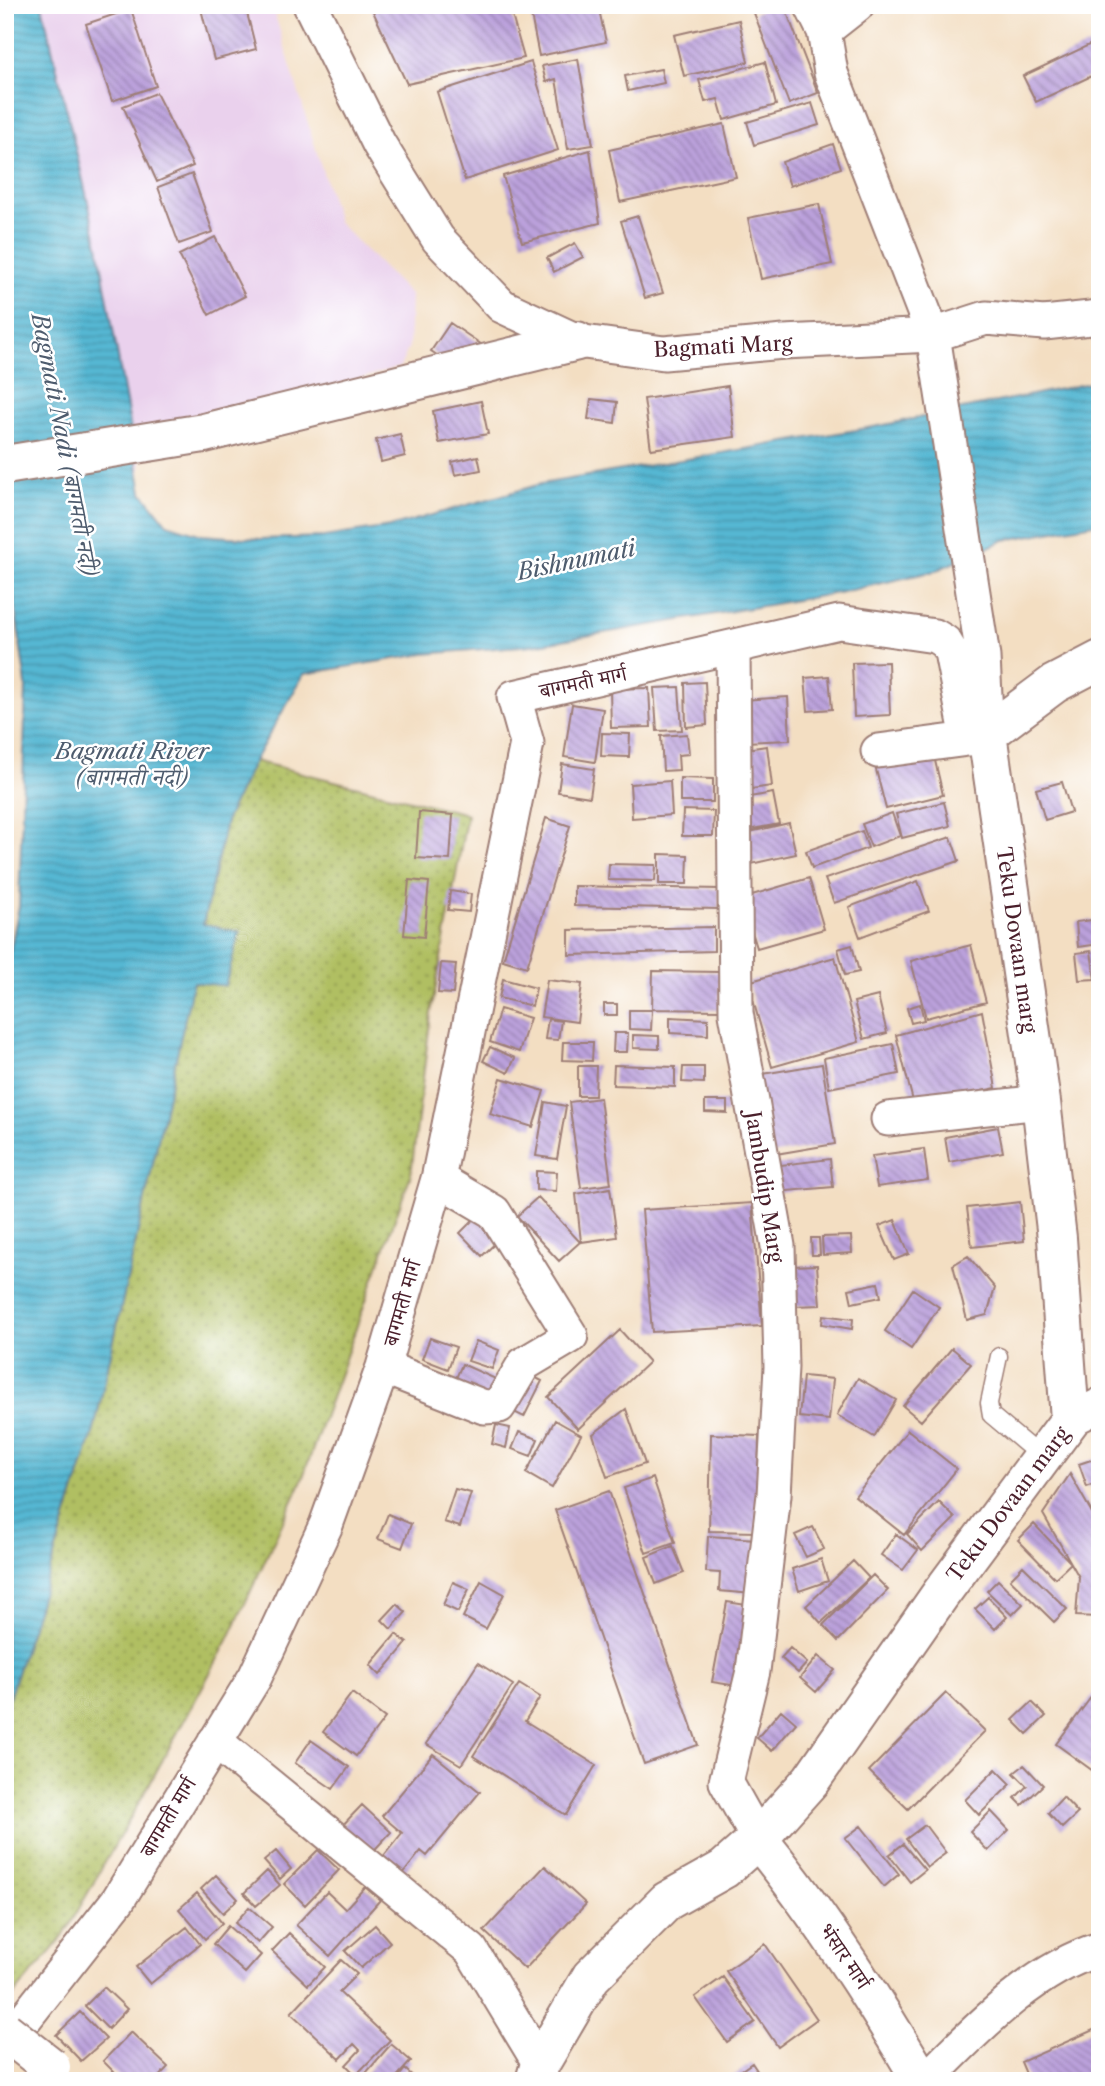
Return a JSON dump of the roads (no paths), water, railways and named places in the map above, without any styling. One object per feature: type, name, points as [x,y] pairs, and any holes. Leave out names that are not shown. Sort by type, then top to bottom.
[{"type":"main road","points":[[5,466],[204,433],[578,341]]},
{"type":"main road","points":[[977,736],[1054,684],[1100,660]]},
{"type":"main road","name":"Teku Dovaan marg","points":[[538,2072],[592,1977],[667,1901],[724,1868],[758,1839],[811,1780],[1041,1458],[1090,1416],[1057,1238],[1041,1102],[977,736]]},
{"type":"main road","name":"भंसार मार्ग","points":[[758,1839],[805,1897],[873,1998],[924,2081]]},
{"type":"main road","points":[[5,2031],[58,2074]]},
{"type":"street","name":"Bagmati Marg","points":[[310,5],[379,144],[438,239],[502,306],[578,341],[664,353],[783,342],[933,335],[986,318],[1044,323],[1100,317]]},
{"type":"street","points":[[857,5],[818,18],[831,73],[933,335],[983,657],[977,736]]},
{"type":"street","points":[[733,648],[839,622],[935,636],[945,642],[951,652],[977,736]]},
{"type":"street","name":"बागमती मार्ग","points":[[5,2044],[118,1900],[255,1676],[326,1525],[383,1367],[438,1179],[527,743],[514,697],[733,648]]},
{"type":"street","name":"Jambudip Marg","points":[[733,648],[736,1013],[778,1246],[781,1367],[774,1495],[753,1671],[726,1782],[758,1839]]},
{"type":"street","points":[[878,751],[977,736]]},
{"type":"street","points":[[888,1119],[1041,1102]]},
{"type":"street","points":[[383,1367],[484,1407],[499,1406],[524,1364],[571,1336],[494,1212],[438,1179]]},
{"type":"street","points":[[215,1741],[471,1950],[538,2072]]},
{"type":"street","points":[[924,2081],[1005,2005],[1071,1958],[1100,1950]]},
{"type":"lane","points":[[999,1356],[989,1403],[991,1415],[1041,1458]]},
{"type":"water","name":"Bagmati River (बागमती नदी)","points":[[5,5],[42,5],[98,245],[142,492],[167,524],[202,535],[260,539],[324,537],[390,527],[541,484],[879,426],[1100,381],[1100,523],[1004,540],[935,571],[838,593],[533,645],[424,654],[304,674],[254,761],[227,817],[203,924],[240,932],[225,986],[193,982],[94,1430],[5,1711],[5,978],[19,906],[26,685],[5,534]]},
{"type":"water label","name":"Bagmati Nadi (बागमती नदी)","points":[[65,445]]},
{"type":"water label","name":"Bishnumati","points":[[576,560]]}]
